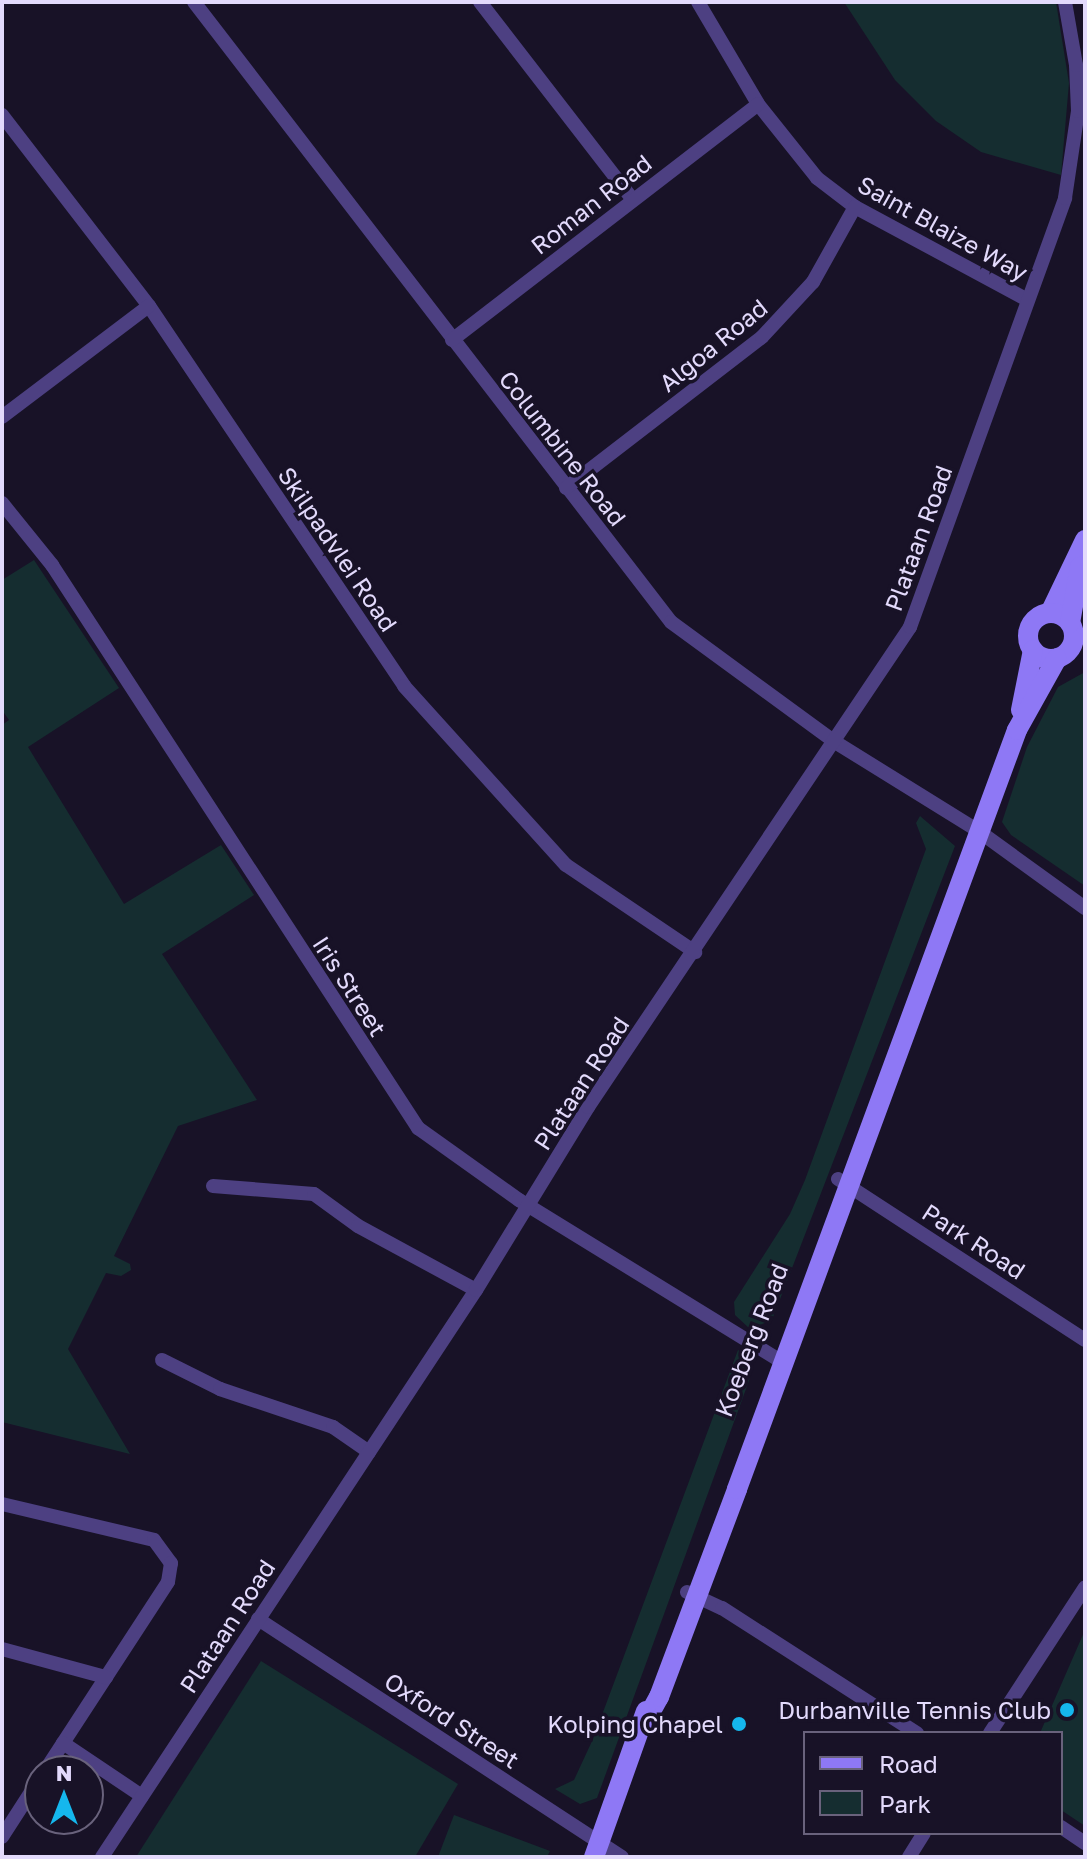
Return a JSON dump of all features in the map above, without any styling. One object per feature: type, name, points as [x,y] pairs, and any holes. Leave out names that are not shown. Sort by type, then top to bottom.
[{"type":"main road","points":[[1085,542],[1050,613],[1031,626],[1033,650],[1060,657],[1085,657]]},
{"type":"main road","points":[[1060,657],[1073,645],[1085,542]]},
{"type":"main road","points":[[1050,613],[1076,629]]},
{"type":"main road","name":"Koeberg Road","points":[[596,1849],[843,1182],[980,832],[1017,730],[1033,650]]},
{"type":"main road","name":"Koeberg Road","points":[[1017,730],[1060,657]]},
{"type":"street","name":"Columbine Road","points":[[194,2],[671,622],[835,742],[980,832],[1085,908]]},
{"type":"street","points":[[480,2],[632,199]]},
{"type":"street","name":"Saint Blaize Way","points":[[698,2],[758,104],[800,161],[855,207],[1028,300]]},
{"type":"street","name":"Plataan Road","points":[[102,1857],[476,1290],[531,1205],[588,1107],[835,742],[914,617],[1065,198],[1076,135],[1076,65],[1065,2]]},
{"type":"street","name":"Roman Road","points":[[452,340],[758,104]]},
{"type":"street","name":"Skilpadvlei Road","points":[[2,115],[149,306],[404,686],[566,865],[695,952]]},
{"type":"street","name":"Algoa Road","points":[[566,488],[762,337],[813,282],[855,207]]},
{"type":"street","points":[[2,417],[149,306]]},
{"type":"street","name":"Iris Street","points":[[2,503],[100,638],[406,1114],[432,1141],[779,1360]]},
{"type":"street","name":"Park Road","points":[[843,1182],[1085,1340]]},
{"type":"street","points":[[213,1186],[314,1194],[358,1226],[476,1290]]},
{"type":"street","points":[[162,1360],[220,1389],[333,1427],[369,1452]]},
{"type":"street","points":[[2,1504],[154,1540],[169,1556],[168,1582],[55,1755]]},
{"type":"street","points":[[991,1731],[1085,1587]]},
{"type":"street","points":[[692,1595],[914,1731]]},
{"type":"street","name":"Oxford Street","points":[[258,1619],[596,1849],[622,1857]]},
{"type":"street","points":[[2,1649],[106,1677]]},
{"type":"street","points":[[63,1743],[142,1796]]},
{"type":"street","points":[[2,1837],[24,1803]]},
{"type":"street","points":[[1063,1828],[1085,1843]]},
{"type":"street","points":[[909,1857],[923,1835]]},
{"type":"green space","points":[[844,2],[1056,2],[1069,83],[1061,175],[981,152],[936,121],[895,80]]},
{"type":"green space","points":[[34,560],[119,688],[28,747],[124,904],[221,845],[254,895],[162,954],[257,1100],[178,1126],[114,1256],[130,1264],[131,1270],[121,1276],[106,1273],[68,1349],[130,1454],[2,1422],[2,725],[9,720],[2,710],[2,580]]},
{"type":"green space","points":[[1085,672],[1085,886],[1011,835],[1002,822],[1027,747],[1058,687]]},
{"type":"green space","points":[[920,816],[955,846],[772,1320],[750,1329],[735,1315],[734,1302],[790,1214],[805,1180],[926,849],[916,823]]},
{"type":"green space","points":[[738,1350],[748,1357],[750,1378],[597,1798],[580,1804],[555,1789],[574,1780],[593,1739]]},
{"type":"green space","name":"Durbanville Tennis Club","points":[[1085,1630],[1085,1826],[1063,1811],[1063,1731],[1041,1731]]},
{"type":"green space","points":[[261,1661],[458,1784],[415,1857],[136,1857]]},
{"type":"green space","points":[[454,1815],[550,1851],[547,1857],[438,1857]]},
{"type":"place","name":"Durbanville Tennis Club","points":[[1067,1710]]},
{"type":"place","name":"Kolping Chapel","points":[[739,1724]]}]
